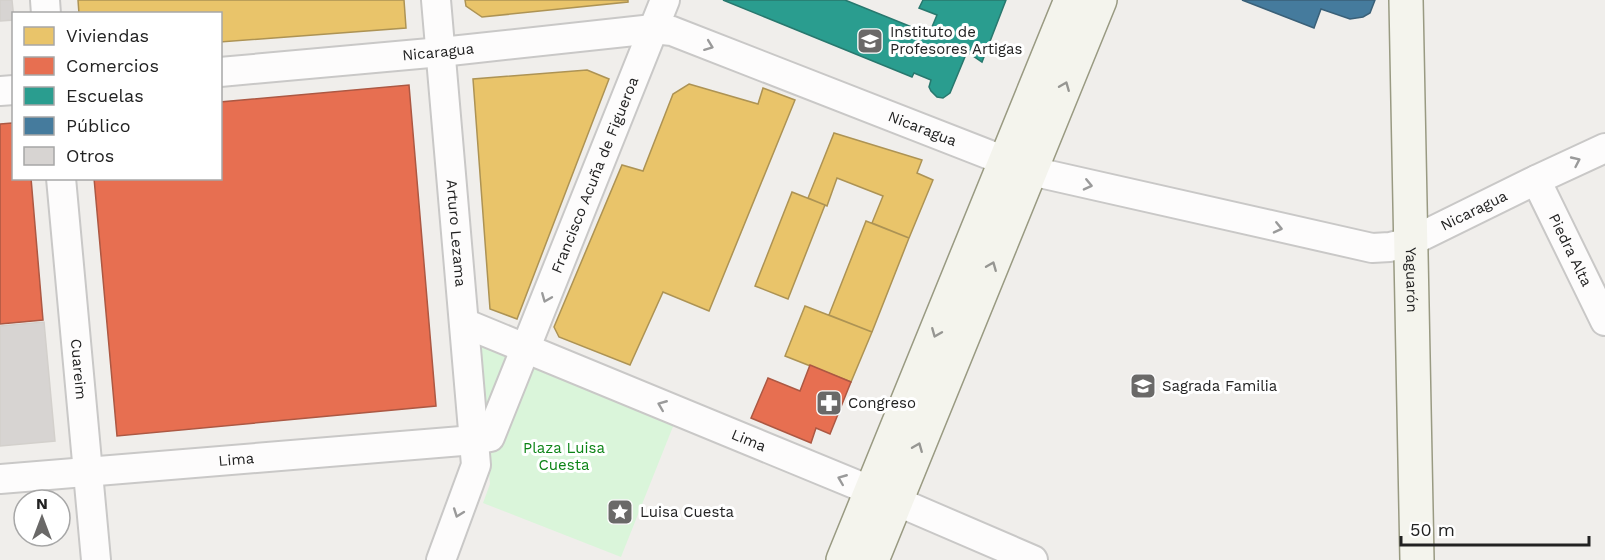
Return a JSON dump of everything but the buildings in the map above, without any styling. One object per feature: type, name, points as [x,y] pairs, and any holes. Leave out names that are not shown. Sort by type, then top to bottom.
[{"type":"main road","points":[[1018,167],[1071,0]]},
{"type":"main road","points":[[843,560],[884,496],[1018,167],[1100,0]]},
{"type":"main road","name":"Yaguarón","points":[[1406,0],[1417,560]]},
{"type":"main road","points":[[872,560],[884,496]]},
{"type":"street","name":"Arturo Lezama","points":[[436,0],[475,453]]},
{"type":"street","name":"Francisco Acuña de Figueroa","points":[[475,453],[490,437],[664,0]]},
{"type":"street","name":"Nicaragua","points":[[222,72],[441,52],[653,29],[672,31],[1018,167],[1372,248],[1390,247],[1410,242],[1605,148]]},
{"type":"street","name":"Cuareim","points":[[61,180],[96,560]]},
{"type":"street","name":"Piedra Alta","points":[[1536,180],[1605,321]]},
{"type":"street","name":"Lima","points":[[464,323],[1033,560]]},
{"type":"street","name":"Lima","points":[[0,479],[88,471],[475,453]]},
{"type":"street","points":[[441,560],[475,453]]},
{"type":"green space","name":"Plaza Luisa Cuesta","points":[[486,344],[674,424],[621,557],[483,503],[490,484],[478,351]]},
{"type":"place","name":"Instituto de Profesores Artigas","points":[[870,41]]},
{"type":"place","name":"Sagrada Familia","points":[[1143,386]]},
{"type":"place","name":"Congreso","points":[[829,403]]},
{"type":"place","name":"Luisa Cuesta","points":[[620,512]]}]
